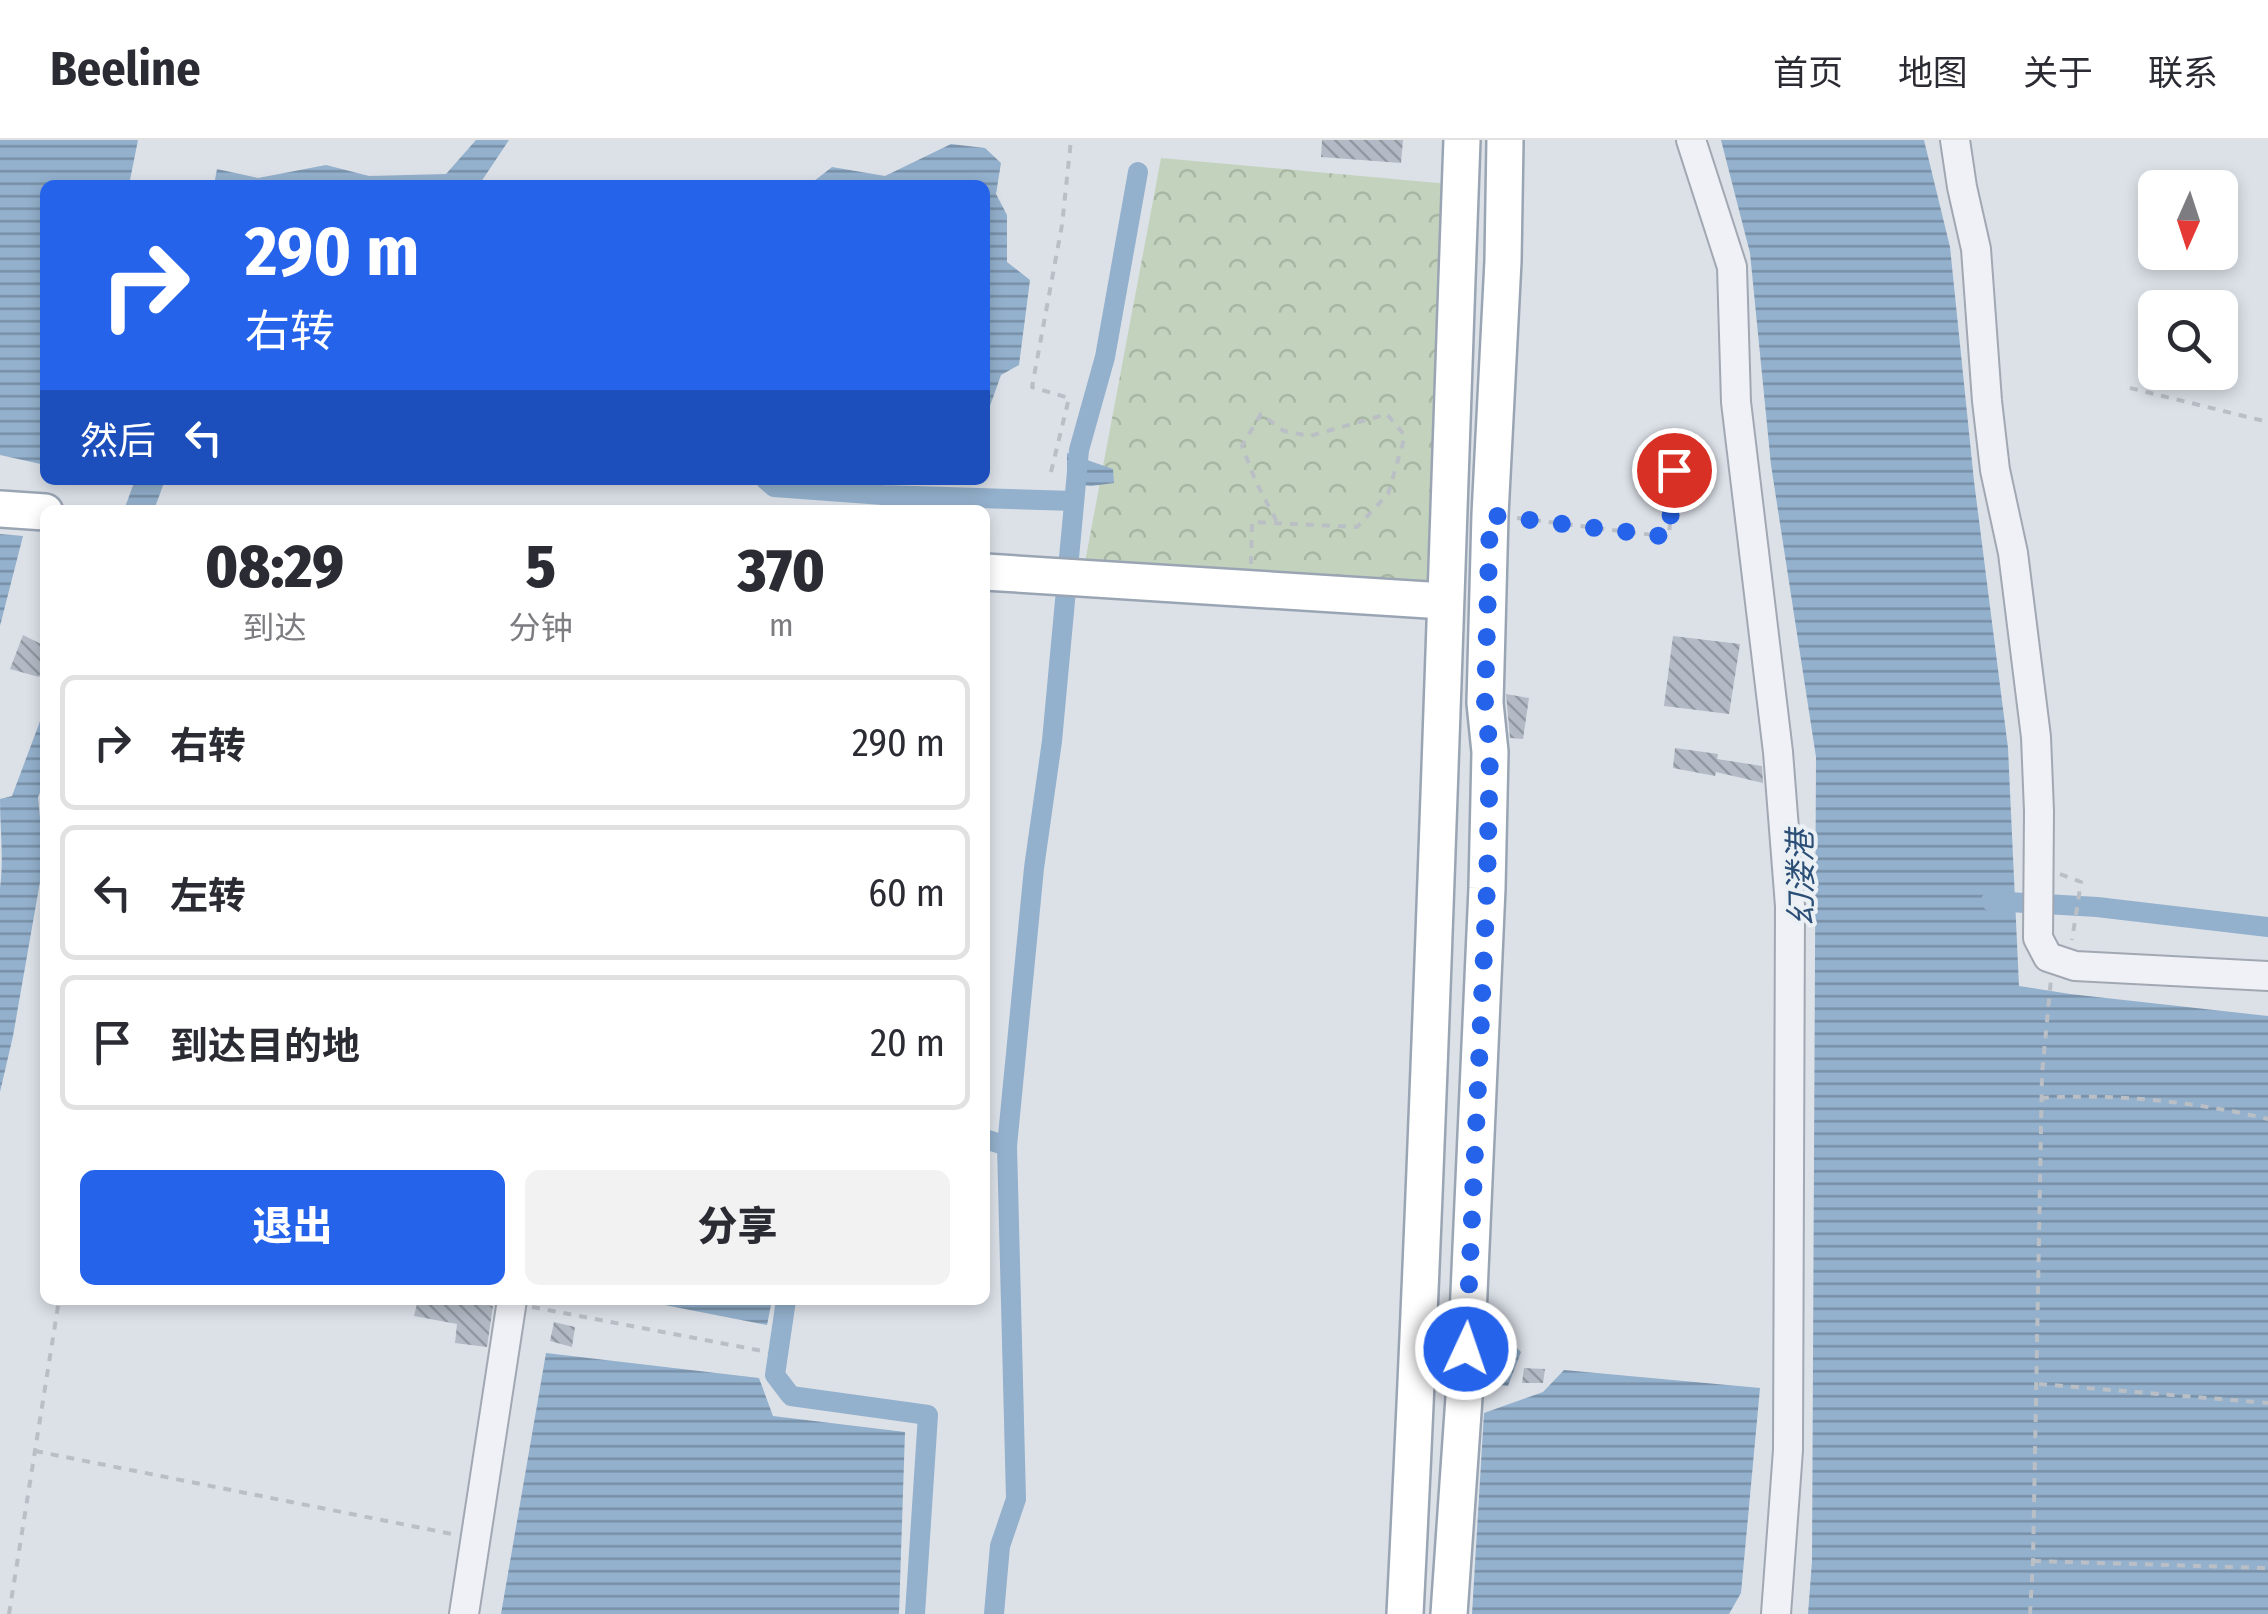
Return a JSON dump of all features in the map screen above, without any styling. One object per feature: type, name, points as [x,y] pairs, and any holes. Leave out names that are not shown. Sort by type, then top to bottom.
[{"type":"main road","points":[[1405,1614],[1430,1059],[1462,140]]},
{"type":"main road","points":[[1449,1614],[1465,1383],[1486,908],[1490,752],[1485,702],[1490,515],[1504,261],[1505,140]]},
{"type":"main road","points":[[0,510],[40,512]]},
{"type":"main road","points":[[990,572],[1444,601]]},
{"type":"main road","points":[[1441,700],[1485,702]]},
{"type":"street","points":[[1690,140],[1732,268],[1736,402],[1778,752],[1790,906],[1788,1450],[1776,1614]]},
{"type":"street","points":[[1955,140],[1976,249],[1995,470],[2013,553],[2036,737],[2038,938],[2048,958],[2061,962],[2268,976]]},
{"type":"street","points":[[464,1614],[511,1305]]},
{"type":"path","points":[[1051,472],[1069,398],[1032,387],[1062,225],[1071,140]]},
{"type":"path","points":[[2130,388],[2268,422]]},
{"type":"path","points":[[1250,589],[1252,522],[1278,524],[1357,527],[1388,494],[1405,436],[1388,414],[1310,436],[1284,431],[1262,414],[1242,446],[1278,524]]},
{"type":"path","points":[[1490,515],[1669,537],[1676,436]]},
{"type":"path","points":[[2030,1614],[2041,1098],[2061,962],[2081,882],[2038,867]]},
{"type":"path","points":[[2041,1098],[2086,1095],[2228,1110],[2268,1119]]},
{"type":"path","points":[[9,1614],[58,1305]]},
{"type":"path","points":[[532,1305],[768,1352]]},
{"type":"path","points":[[2036,1384],[2268,1403]]},
{"type":"path","points":[[35,1451],[476,1539]]},
{"type":"path","points":[[2033,1561],[2268,1568]]},
{"type":"green space","points":[[1161,158],[1460,185],[1444,601],[1082,578]]},
{"type":"water","points":[[0,140],[138,140],[130,180],[40,180],[40,464],[0,455]]},
{"type":"water","points":[[476,140],[509,140],[482,180],[215,180],[217,169],[258,178],[326,165],[369,176],[446,174]]},
{"type":"water","points":[[1721,140],[1924,140],[1950,247],[1974,481],[2008,748],[2019,986],[2268,1016],[2268,1614],[1808,1614],[1812,1561],[1816,757],[1771,465],[1750,253]]},
{"type":"water","points":[[951,144],[985,148],[1001,163],[996,194],[1007,215],[1007,262],[1030,280],[1019,365],[1001,375],[990,406],[990,180],[815,180],[832,167],[885,176]]},
{"type":"water","points":[[1067,453],[1113,469],[1114,483],[1067,484]]},
{"type":"water","points":[[133,485],[163,485],[156,505],[126,505]]},
{"type":"water","points":[[0,534],[23,536],[0,626]]},
{"type":"water","points":[[40,721],[40,882],[0,1092],[0,799],[12,796]]},
{"type":"water","points":[[665,1305],[771,1305],[767,1325]]},
{"type":"water","points":[[1500,1332],[1521,1352],[1508,1386],[1479,1373],[1480,1334]]},
{"type":"water","points":[[546,1353],[759,1378],[773,1416],[905,1432],[899,1614],[501,1614]]},
{"type":"water","points":[[1564,1370],[1760,1388],[1741,1593],[1729,1614],[1472,1614],[1484,1413],[1543,1392]]},
{"type":"building","points":[[1322,140],[1403,140],[1401,163],[1321,157]]},
{"type":"building","points":[[23,635],[40,644],[39,677],[10,669]]},
{"type":"building","points":[[1673,636],[1740,644],[1729,714],[1664,706]]},
{"type":"building","points":[[1506,694],[1529,698],[1523,739],[1510,738]]},
{"type":"building","points":[[1675,748],[1762,766],[1763,783],[1716,772],[1715,776],[1673,768]]},
{"type":"building","points":[[417,1305],[493,1306],[487,1347],[455,1343],[457,1324],[414,1316]]},
{"type":"building","points":[[554,1322],[575,1327],[572,1347],[550,1341]]},
{"type":"building","points":[[1524,1368],[1545,1369],[1543,1383],[1522,1383]]},
{"type":"waterway","points":[[994,1614],[1000,1546],[1016,1499],[1007,1146],[1034,868],[1052,741],[1079,450],[1105,357],[1138,172]]},
{"type":"waterway","points":[[772,485],[883,495],[1074,501]]},
{"type":"waterway","points":[[1991,901],[2097,907],[2268,927]]},
{"type":"waterway","points":[[990,1141],[1007,1146]]},
{"type":"waterway","points":[[785,1305],[775,1375],[791,1396],[928,1415],[915,1614]]},
{"type":"route","points":[[1466,1349],[1487,888],[1490,752],[1485,702],[1490,515],[1669,537],[1674,470]]},
{"type":"water label","name":"幻溇港","points":[[1801,878]]}]
